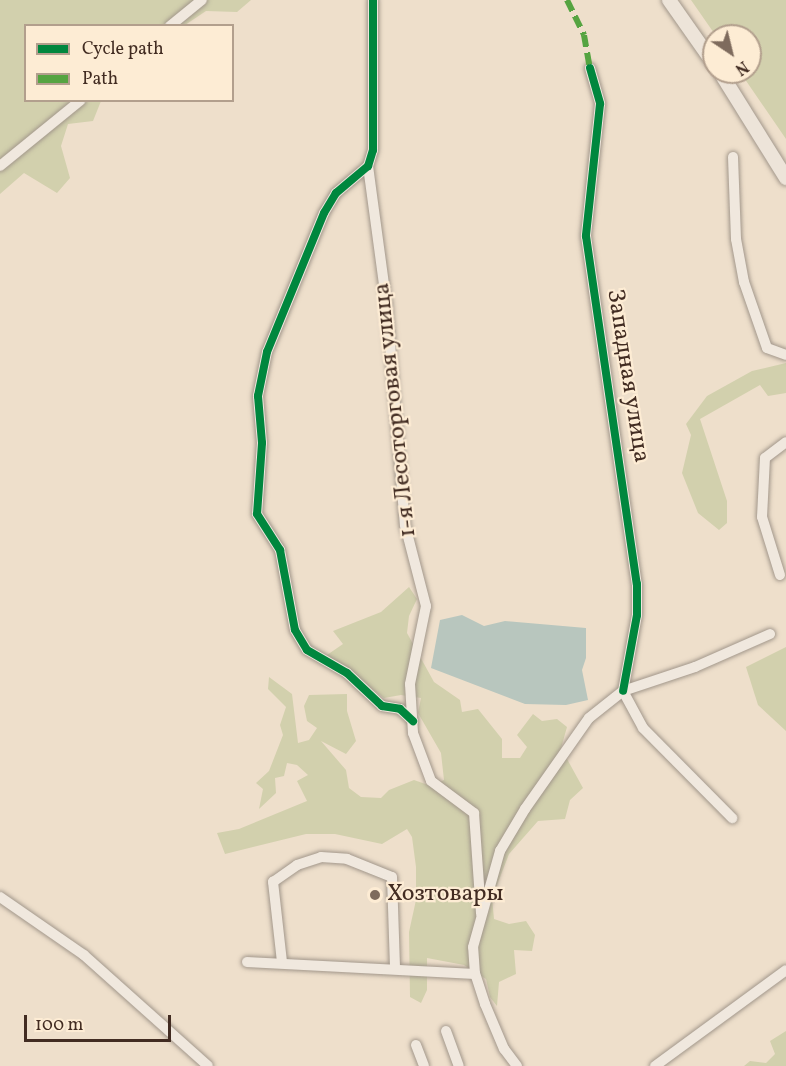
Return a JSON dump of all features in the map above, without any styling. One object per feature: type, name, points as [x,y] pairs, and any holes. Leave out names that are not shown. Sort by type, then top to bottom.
[{"type":"main road","points":[[669,0],[702,47]]},
{"type":"main road","points":[[727,84],[786,178]]},
{"type":"street","points":[[172,24],[202,0]]},
{"type":"street","name":"1-я Лесоторговая улица","points":[[373,0],[373,150],[368,166],[387,307],[405,525],[426,606],[410,684],[413,733],[431,781],[474,813],[481,914]]},
{"type":"street","name":"Западная улица","points":[[590,68],[600,104],[586,236],[637,584],[637,615],[623,691]]},
{"type":"street","points":[[0,166],[79,102]]},
{"type":"street","points":[[733,157],[736,239],[744,282],[767,348],[786,355]]},
{"type":"street","points":[[368,166],[336,193],[324,213],[267,352],[258,396],[262,443],[257,514],[280,550],[295,630],[307,650],[347,673],[382,706],[400,709],[413,721]]},
{"type":"street","points":[[780,575],[762,517],[765,458],[786,442]]},
{"type":"street","points":[[517,1066],[504,1049],[475,974],[473,946],[500,851],[525,809],[589,718],[623,691],[695,667],[770,634]]},
{"type":"street","points":[[623,691],[643,728],[732,818]]},
{"type":"street","points":[[282,962],[273,882],[297,865],[321,857],[346,859],[392,877],[395,967]]},
{"type":"street","points":[[0,897],[84,956],[208,1066]]},
{"type":"street","points":[[247,962],[395,967],[475,974]]},
{"type":"street","points":[[655,1066],[786,970]]},
{"type":"street","points":[[446,1031],[459,1066]]},
{"type":"street","points":[[416,1045],[424,1066]]},
{"type":"shaded area","points":[[0,0],[251,0],[237,12],[206,11],[186,24],[24,24],[24,102],[101,102],[93,121],[68,124],[61,146],[70,178],[57,193],[24,173],[0,194]]},
{"type":"shaded area","points":[[691,0],[786,0],[786,139],[748,84],[762,84],[762,24],[708,24]]},
{"type":"shaded area","points":[[786,363],[786,393],[768,396],[760,385],[700,419],[727,501],[727,523],[719,530],[698,513],[682,473],[691,435],[686,424],[707,396],[752,371]]},
{"type":"shaded area","points":[[409,587],[417,599],[409,616],[407,633],[434,682],[460,700],[462,712],[478,709],[502,739],[502,758],[520,758],[527,747],[517,735],[533,714],[542,721],[557,719],[567,727],[561,748],[583,788],[570,800],[565,819],[538,821],[509,854],[492,898],[494,919],[509,924],[526,921],[535,935],[532,951],[514,950],[516,974],[499,982],[497,1006],[490,997],[486,979],[464,965],[427,958],[427,990],[421,1003],[410,997],[409,932],[416,900],[416,867],[412,837],[407,829],[382,844],[335,834],[306,834],[225,854],[217,833],[239,829],[307,801],[297,781],[308,775],[297,765],[287,763],[284,776],[275,778],[276,793],[259,809],[263,789],[256,783],[269,771],[283,735],[280,725],[286,707],[268,689],[269,677],[292,694],[298,743],[309,740],[317,728],[307,721],[304,706],[309,695],[347,694],[347,711],[356,741],[346,754],[321,741],[346,770],[349,788],[361,797],[381,798],[389,790],[414,780],[431,786],[444,780],[441,753],[418,713],[421,698],[401,695],[384,698],[327,655],[343,644],[333,631],[381,612]]},
{"type":"shaded area","points":[[462,615],[484,626],[505,621],[586,628],[586,658],[582,670],[588,700],[566,705],[525,704],[431,668],[440,620]]},
{"type":"shaded area","points":[[786,647],[786,731],[758,705],[746,667]]},
{"type":"shaded area","points":[[786,1031],[786,1066],[744,1066],[750,1061],[766,1063],[775,1054],[770,1041]]},
{"type":"marked path","points":[[567,0],[584,35],[590,68]]},
{"type":"cycle path","points":[[373,0],[373,150],[368,166],[336,193],[324,213],[267,352],[258,396],[262,443],[257,514],[280,550],[295,630],[307,650],[347,673],[382,706],[400,709],[413,721]]},
{"type":"cycle path","points":[[590,68],[600,104],[586,236],[637,584],[637,615],[623,691]]},
{"type":"place","name":"Хозтовары","points":[[375,895]]}]
